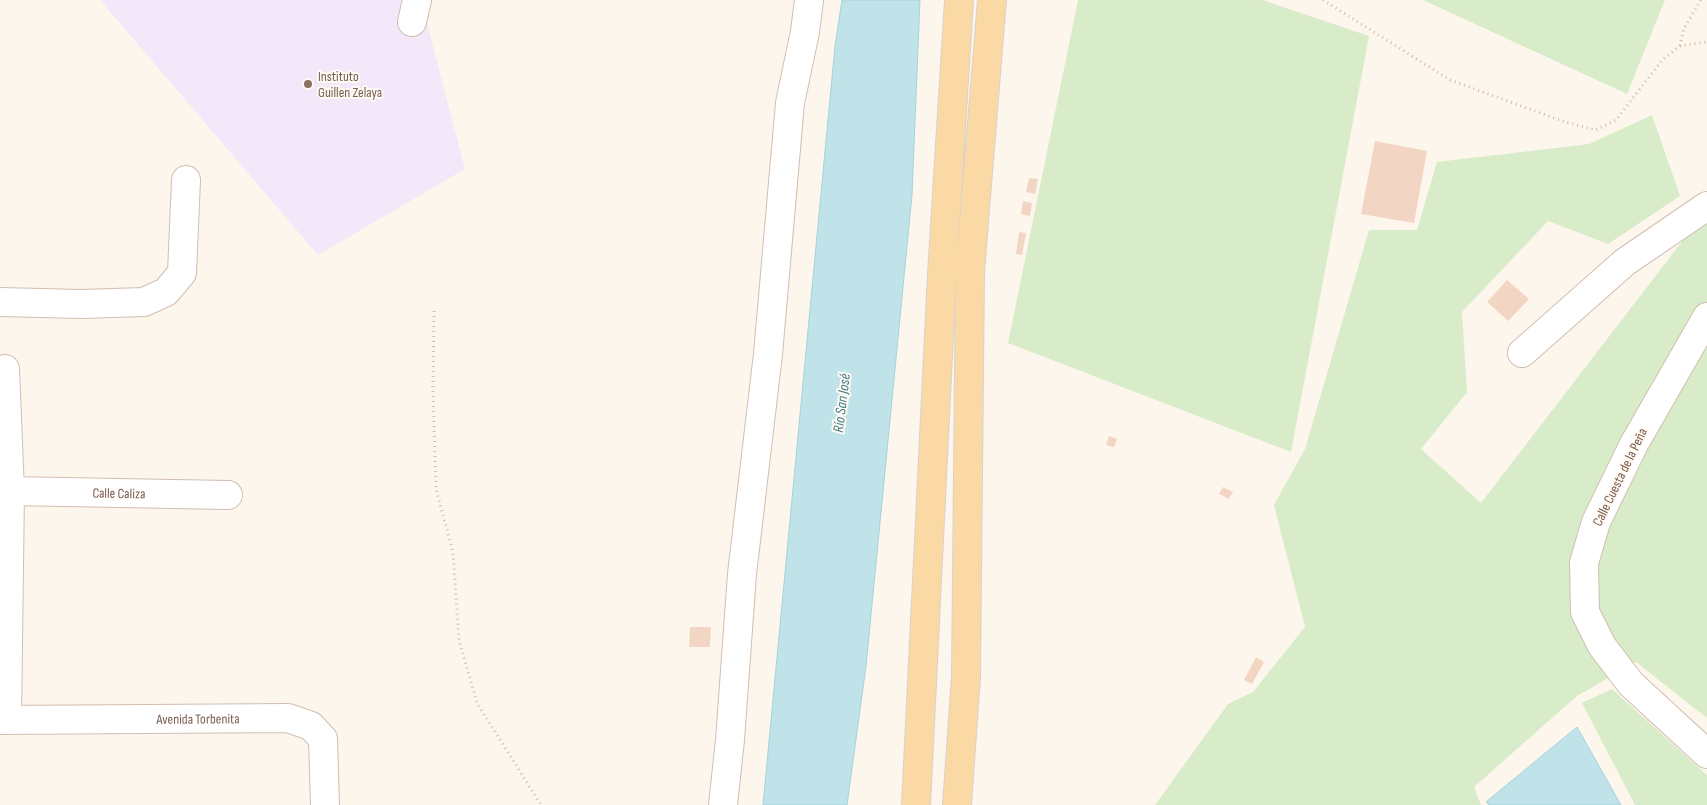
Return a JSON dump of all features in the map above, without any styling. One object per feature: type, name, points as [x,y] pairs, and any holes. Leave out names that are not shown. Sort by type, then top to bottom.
[{"type":"main road","points":[[916,805],[942,274],[960,0]]},
{"type":"main road","points":[[957,805],[966,677],[970,271],[992,0]]},
{"type":"street","points":[[724,805],[742,574],[768,354],[790,103],[805,32],[809,0]]},
{"type":"street","points":[[0,302],[81,304],[144,302],[166,292],[182,273],[186,180]]},
{"type":"street","points":[[1522,353],[1625,262],[1707,206]]},
{"type":"street","name":"Calle Cuesta de la Peña","points":[[1707,317],[1634,444],[1596,522],[1584,563],[1585,612],[1602,646],[1630,684],[1707,754]]},
{"type":"street","points":[[4,720],[10,491],[5,369]]},
{"type":"street","name":"Calle Caliza","points":[[10,491],[228,496]]},
{"type":"street","name":"Avenida Torbenita","points":[[4,720],[288,718],[310,726],[323,739],[325,805]]},
{"type":"path","points":[[1322,0],[1450,80],[1565,122],[1596,130],[1616,120],[1663,58],[1680,46],[1707,42]]},
{"type":"path","points":[[1680,46],[1684,28],[1701,0]]},
{"type":"path","points":[[434,311],[433,393],[436,489],[452,552],[458,640],[477,704],[541,805]]},
{"type":"shaded area","name":"Instituto Guillen Zelaya","points":[[100,0],[421,0],[465,169],[318,255]]},
{"type":"green space","points":[[1078,0],[1263,0],[1369,36],[1291,452],[1008,343]]},
{"type":"green space","points":[[1423,0],[1665,0],[1627,94]]},
{"type":"green space","points":[[1652,115],[1680,196],[1608,244],[1548,221],[1462,312],[1467,392],[1421,449],[1481,503],[1707,209],[1707,718],[1636,662],[1577,696],[1474,787],[1481,805],[1155,805],[1228,704],[1253,692],[1305,627],[1274,505],[1305,449],[1369,230],[1417,230],[1437,162],[1589,144]]},
{"type":"green space","points":[[1612,689],[1707,775],[1707,805],[1635,805],[1582,703]]},
{"type":"water","name":"Río San José","points":[[842,0],[920,0],[912,195],[866,666],[847,805],[763,805],[835,46]]},
{"type":"water","points":[[1577,727],[1621,805],[1489,805],[1486,802]]},
{"type":"building","points":[[1375,141],[1427,151],[1414,223],[1361,214]]},
{"type":"building","points":[[1029,178],[1038,179],[1035,194],[1026,192]]},
{"type":"building","points":[[1023,201],[1032,203],[1030,216],[1021,214]]},
{"type":"building","points":[[1019,232],[1026,233],[1022,255],[1016,254]]},
{"type":"building","points":[[1507,280],[1529,299],[1508,321],[1487,302]]},
{"type":"building","points":[[1109,436],[1117,439],[1114,447],[1106,445]]},
{"type":"building","points":[[1223,487],[1233,492],[1229,499],[1219,494]]},
{"type":"building","points":[[690,627],[711,627],[710,647],[689,647]]},
{"type":"building","points":[[1256,657],[1264,662],[1252,684],[1244,680]]},
{"type":"place","name":"Instituto Guillen Zelaya","points":[[308,84]]}]
